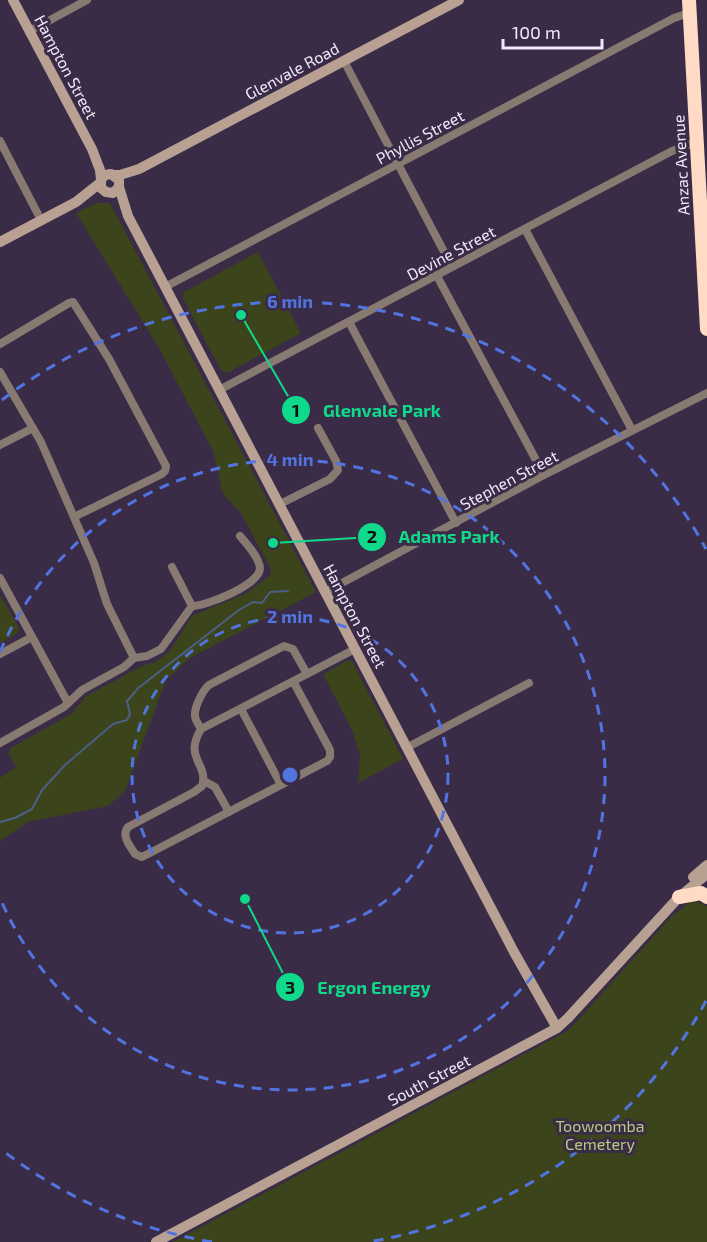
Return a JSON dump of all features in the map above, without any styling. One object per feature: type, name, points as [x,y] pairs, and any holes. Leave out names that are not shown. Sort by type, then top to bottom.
[{"type":"highway","name":"Anzac Avenue","points":[[689,6],[707,328]]},
{"type":"highway","points":[[680,897],[701,893],[707,897]]},
{"type":"street","name":"Hampton Street","points":[[13,0],[92,149],[106,183],[128,216],[537,995],[557,1028]]},
{"type":"street","points":[[30,31],[87,0]]},
{"type":"street","name":"Glenvale Road","points":[[0,242],[120,175],[139,169],[459,0]]},
{"type":"street","name":"Phyllis Street","points":[[165,287],[674,18],[689,6]]},
{"type":"street","points":[[344,61],[452,267]]},
{"type":"street","points":[[0,141],[2,151],[41,220]]},
{"type":"street","name":"Devine Street","points":[[219,390],[672,151],[697,142]]},
{"type":"street","name":"Glenvale Road","points":[[106,183],[113,193],[139,169]]},
{"type":"street","name":"Hampton Street","points":[[119,186],[128,216]]},
{"type":"street","points":[[525,229],[632,430]]},
{"type":"street","points":[[437,276],[544,475]]},
{"type":"street","points":[[0,344],[73,302],[109,359],[166,466],[162,474],[74,517]]},
{"type":"street","points":[[349,322],[456,523]]},
{"type":"street","points":[[0,372],[33,428],[94,563],[107,604],[134,658]]},
{"type":"street","name":"Stephen Street","points":[[325,592],[544,475],[707,393]]},
{"type":"street","points":[[0,445],[33,428]]},
{"type":"street","points":[[280,504],[330,479],[338,470],[336,461],[318,428]]},
{"type":"street","points":[[0,743],[48,716],[68,703],[82,690],[124,667],[134,658],[147,656],[161,649],[192,606],[205,604],[245,587],[259,574],[260,567],[249,546],[240,536]]},
{"type":"street","points":[[172,567],[192,606]]},
{"type":"street","points":[[0,578],[68,703]]},
{"type":"street","points":[[0,654],[32,637]]},
{"type":"street","points":[[201,729],[195,716],[205,687],[230,674],[284,646],[289,646],[307,674]]},
{"type":"street","points":[[293,681],[330,750],[330,757],[327,761],[142,857],[135,854],[124,836],[128,827],[202,786],[203,772],[194,751],[194,744],[201,729],[241,709],[293,681],[355,649]]},
{"type":"street","points":[[408,747],[529,683]]},
{"type":"street","points":[[241,709],[281,785]]},
{"type":"street","points":[[204,780],[215,786],[229,812]]},
{"type":"street","name":"South Street","points":[[680,897],[687,883],[707,865]]},
{"type":"street","name":"South Street","points":[[156,1242],[557,1028],[680,897],[707,874]]},
{"type":"green space","points":[[97,203],[110,203],[316,592],[190,658],[166,680],[125,791],[108,806],[28,822],[0,841],[0,778],[16,767],[8,753],[9,749],[71,714],[86,696],[144,665],[156,662],[169,652],[192,616],[247,593],[270,575],[271,569],[241,513],[223,494],[213,451],[159,348],[76,213]]},
{"type":"green space","points":[[258,252],[301,333],[227,373],[221,370],[182,297],[184,292]]},
{"type":"green space","points":[[0,595],[19,628],[18,633],[0,643]]},
{"type":"green space","points":[[348,660],[352,661],[403,759],[358,783],[360,755],[352,730],[323,674]]},
{"type":"green space","name":"Toowoomba Cemetery","points":[[695,901],[707,906],[707,1242],[173,1242],[569,1030],[671,917]]},
{"type":"waterway","points":[[137,689],[239,610],[253,602],[262,603],[270,592],[288,591]]},
{"type":"waterway","points":[[0,822],[15,818],[32,809],[42,790],[65,765],[113,724],[127,720],[130,714],[127,701],[136,691]]},
{"type":"place","name":"Glenvale Park","points":[[241,315]]},
{"type":"place","name":"Adams Park","points":[[273,543]]},
{"type":"place","name":"Ergon Energy","points":[[245,899]]}]
